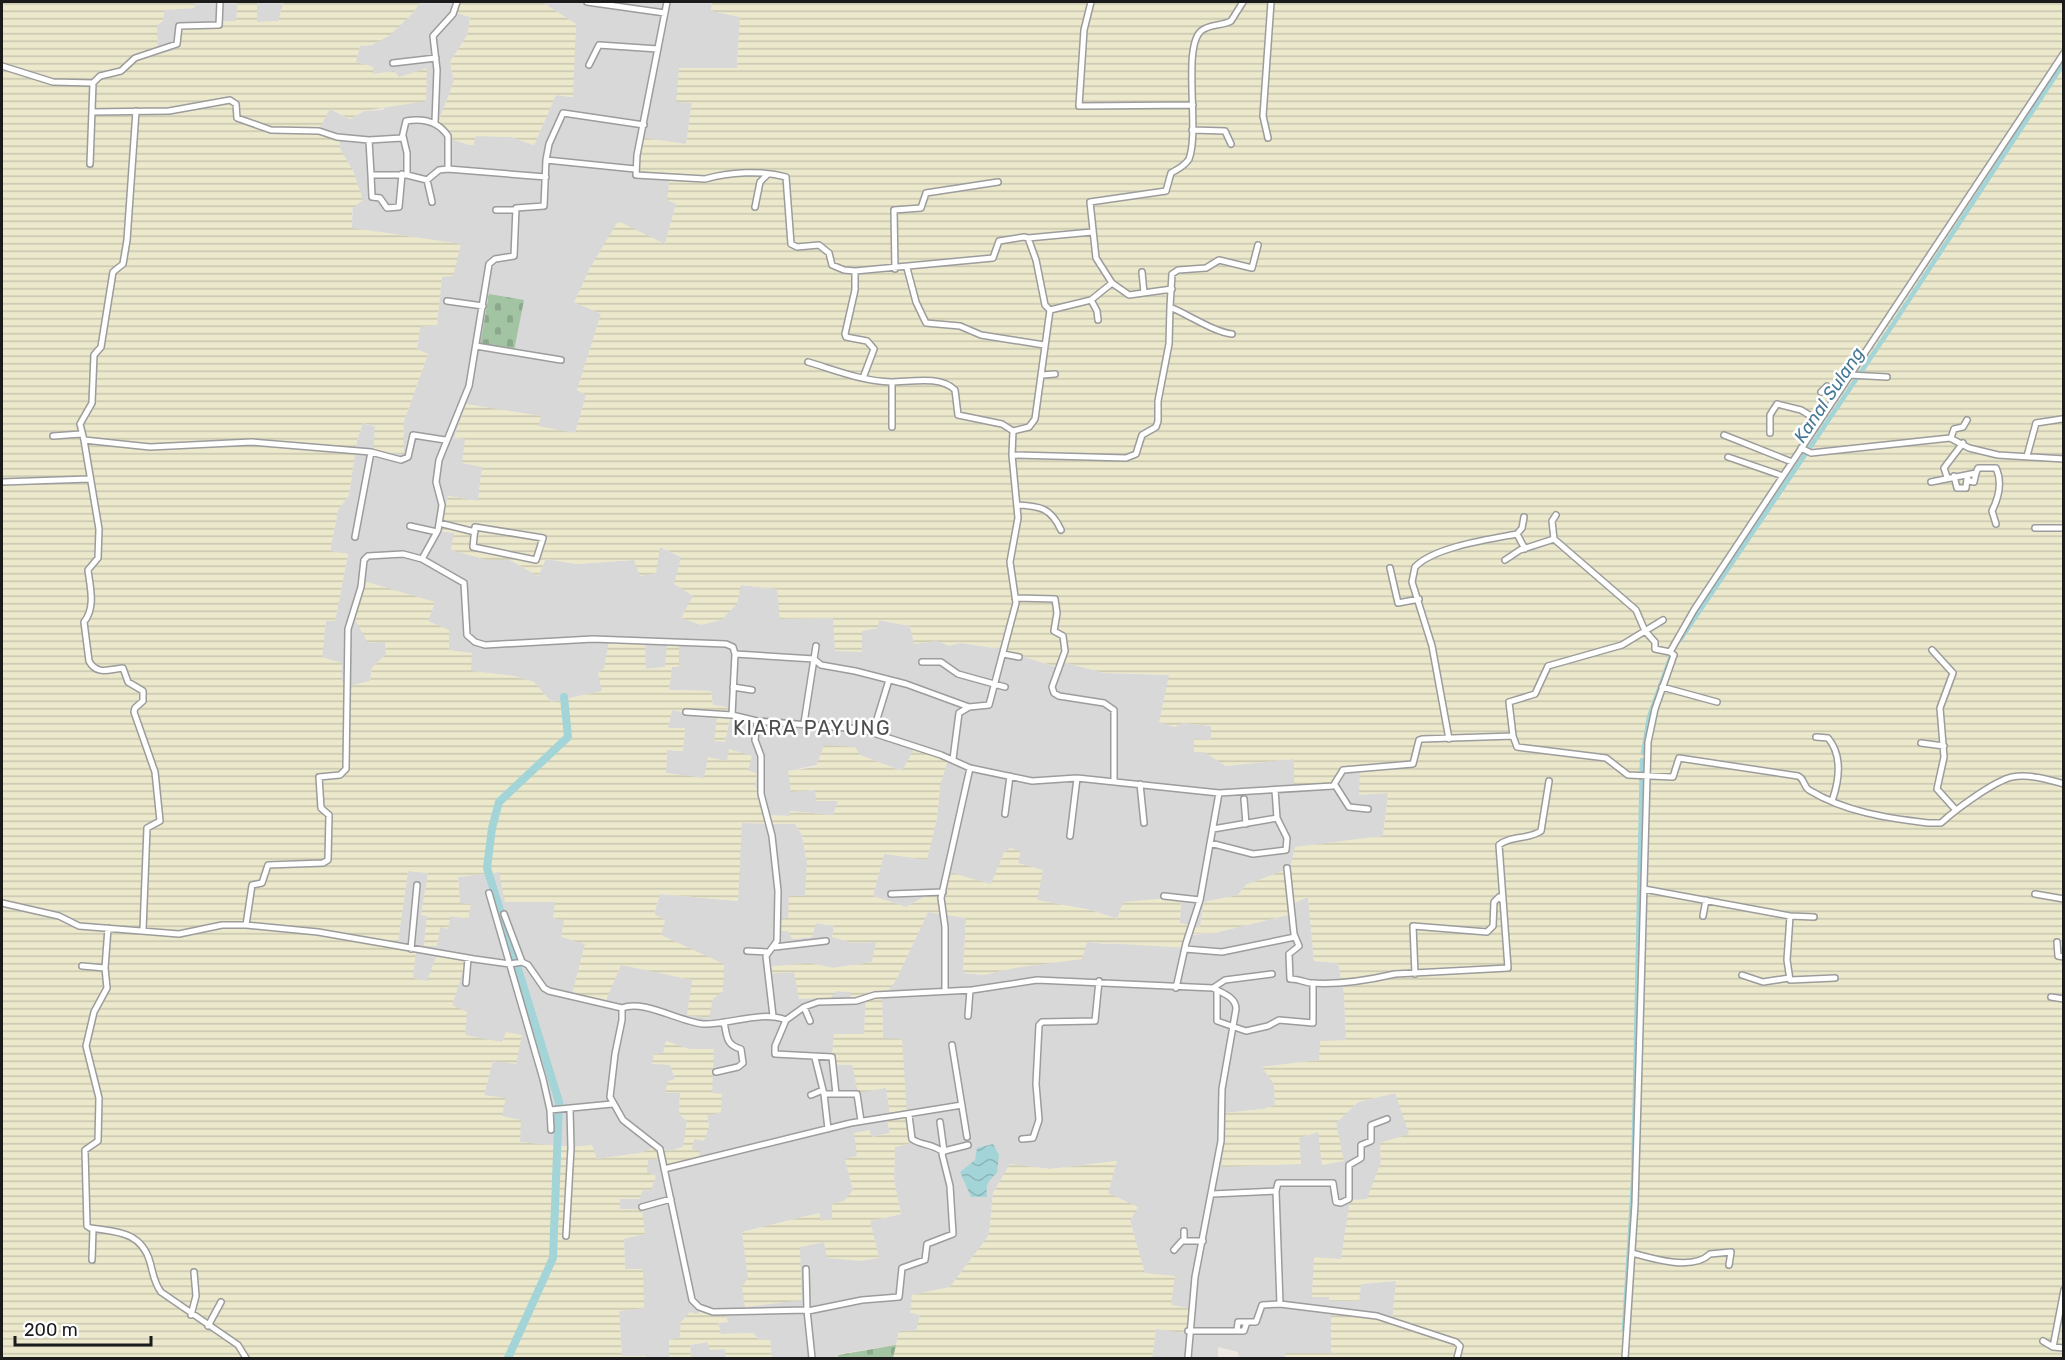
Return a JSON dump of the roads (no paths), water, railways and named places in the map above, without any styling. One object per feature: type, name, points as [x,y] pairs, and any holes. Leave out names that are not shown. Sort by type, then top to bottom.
[{"type":"street","points":[[90,164],[93,83],[100,76],[121,71],[137,57],[177,44],[179,26],[219,25],[220,2]]},
{"type":"street","points":[[448,169],[448,136],[435,122],[436,58],[433,36],[453,14],[457,2]]},
{"type":"street","points":[[587,2],[665,13]]},
{"type":"street","points":[[667,2],[635,169],[638,175],[705,179],[716,176],[768,174],[786,179],[791,244],[797,247],[819,245],[829,253],[832,265],[844,270],[895,269],[993,258],[999,241],[1092,232]]},
{"type":"street","points":[[1092,2],[1085,23],[1078,106],[1193,105]]},
{"type":"street","points":[[1268,138],[1263,116],[1271,2]]},
{"type":"street","points":[[1172,289],[1129,295],[1112,283],[1096,258],[1091,201],[1166,191],[1171,173],[1188,160],[1192,130],[1193,51],[1197,38],[1209,27],[1231,21],[1241,3]]},
{"type":"street","points":[[589,65],[599,45],[658,49]]},
{"type":"street","points":[[1625,1359],[1632,1253],[1644,889],[1643,776],[1649,731],[1671,653],[1694,610],[1839,392],[1854,376],[2064,53]]},
{"type":"street","points":[[393,63],[436,58]]},
{"type":"street","points":[[2,66],[54,82],[93,83]]},
{"type":"street","points":[[92,112],[169,111],[230,100],[236,104],[237,118],[242,122],[271,130],[319,131],[337,137],[369,140],[403,136]]},
{"type":"street","points":[[496,210],[544,206],[549,144],[566,106]]},
{"type":"street","points":[[136,111],[127,240],[123,264],[113,272],[101,347],[93,355],[92,403],[88,413],[80,421],[98,520],[98,558],[88,570],[91,598],[89,616],[84,622],[89,661],[92,667],[103,672],[123,668],[128,682],[143,691],[143,701],[134,712],[156,778],[160,821],[147,828],[144,845],[143,930]]},
{"type":"street","points":[[563,113],[644,125]]},
{"type":"street","points":[[369,140],[372,197],[380,198],[387,208],[399,207],[407,153],[403,136],[406,121],[435,122]]},
{"type":"street","points":[[1192,130],[1226,131],[1231,144]]},
{"type":"street","points":[[546,160],[635,169]]},
{"type":"street","points":[[427,180],[439,170],[448,169],[546,177]]},
{"type":"street","points":[[371,175],[405,174],[427,180]]},
{"type":"street","points":[[754,207],[760,182],[768,174]]},
{"type":"street","points":[[427,180],[432,202]]},
{"type":"street","points":[[895,269],[894,210],[921,208],[926,193],[998,182]]},
{"type":"street","points":[[422,559],[437,532],[442,505],[436,482],[445,440],[469,386],[489,264],[495,259],[514,256],[515,210]]},
{"type":"street","points":[[1028,238],[1036,260],[1045,306],[1050,310]]},
{"type":"street","points":[[1012,453],[1126,458],[1136,454],[1142,435],[1156,427],[1158,421],[1158,401],[1169,344],[1174,271],[1206,268],[1222,260],[1252,268],[1258,244]]},
{"type":"street","points":[[907,268],[924,322],[960,326],[981,335],[1044,345]]},
{"type":"street","points":[[855,271],[855,290],[845,334],[846,337],[867,341],[874,349],[863,378]]},
{"type":"street","points":[[1142,272],[1144,293]]},
{"type":"street","points":[[1050,310],[1091,300],[1112,283]]},
{"type":"street","points":[[1091,300],[1098,311],[1098,320]]},
{"type":"street","points":[[447,301],[483,306]]},
{"type":"street","points":[[1170,307],[1186,313],[1221,333],[1232,334]]},
{"type":"street","points":[[808,362],[863,378],[892,382],[920,379],[950,386],[955,390],[958,415],[1002,424],[1013,431],[1029,427],[1035,419],[1050,310]]},
{"type":"street","points":[[476,346],[561,360]]},
{"type":"street","points":[[1042,375],[1055,374]]},
{"type":"street","points":[[1854,376],[1887,377]]},
{"type":"street","points":[[892,382],[892,427]]},
{"type":"street","points":[[1821,392],[1827,386],[1839,392]]},
{"type":"street","points":[[1770,433],[1770,415],[1777,404],[1801,410],[1820,421]]},
{"type":"street","points":[[2027,456],[2036,423],[2062,419]]},
{"type":"street","points":[[1951,438],[1954,429],[1964,427],[1967,420]]},
{"type":"street","points":[[735,654],[814,659],[821,665],[888,680],[969,707],[989,705],[1015,615],[1010,562],[1018,518],[1012,453],[1013,431]]},
{"type":"street","points":[[53,436],[81,434]]},
{"type":"street","points":[[84,440],[150,447],[252,442],[371,452],[401,460],[408,457],[413,435],[445,440]]},
{"type":"street","points":[[1724,435],[1792,462]]},
{"type":"street","points":[[1802,449],[1810,453],[1951,438],[1969,448],[1999,455],[2064,459]]},
{"type":"street","points":[[1947,477],[1944,468],[1963,443]]},
{"type":"street","points":[[355,537],[371,452]]},
{"type":"street","points":[[1996,524],[1992,511],[1998,502],[2000,474],[1996,468],[1999,455]]},
{"type":"street","points":[[1728,457],[1783,476]]},
{"type":"street","points":[[1931,482],[1947,477],[1977,474],[1979,468],[1996,468]]},
{"type":"street","points":[[1954,476],[1957,488],[1966,488],[1967,476]]},
{"type":"street","points":[[2,482],[89,479]]},
{"type":"street","points":[[1018,505],[1040,506],[1050,511],[1060,530]]},
{"type":"street","points":[[1556,515],[1552,521],[1554,539],[1636,610],[1645,631],[1655,642],[1655,649],[1671,653]]},
{"type":"street","points":[[1449,739],[1432,646],[1412,577],[1419,563],[1446,551],[1495,536],[1517,534],[1522,528],[1524,517]]},
{"type":"street","points":[[439,523],[475,532]]},
{"type":"street","points":[[410,526],[437,532]]},
{"type":"street","points":[[475,527],[543,538],[536,560],[473,547],[475,532],[475,527]]},
{"type":"street","points":[[2035,528],[2064,528]]},
{"type":"street","points":[[1517,534],[1525,549]]},
{"type":"street","points":[[1505,560],[1525,549],[1554,539]]},
{"type":"street","points":[[246,925],[252,885],[262,883],[268,865],[323,863],[328,860],[329,815],[321,808],[319,777],[340,775],[346,769],[348,629],[361,587],[365,557],[393,553],[422,559],[464,583],[467,635],[474,642],[485,645],[519,646],[593,639],[726,644],[733,647],[735,654],[732,715]]},
{"type":"street","points":[[1390,568],[1398,603],[1419,599]]},
{"type":"street","points":[[1015,598],[1055,599],[1057,613],[1054,631],[1063,636],[1065,651],[1052,687],[1054,693],[1104,703],[1114,710],[1114,781]]},
{"type":"street","points":[[1663,620],[1622,645],[1548,666],[1535,694],[1509,702],[1513,736],[1518,747],[1606,758],[1626,774],[1643,776],[1673,777],[1679,758],[1798,776],[1802,778],[1809,790],[1862,813],[1928,823],[1941,823],[1955,809],[2010,777],[2029,776],[2064,784]]},
{"type":"street","points":[[804,723],[816,646]]},
{"type":"street","points":[[1932,650],[1953,672],[1940,708],[1944,746],[1937,789],[1955,809]]},
{"type":"street","points":[[1003,654],[1018,657]]},
{"type":"street","points":[[922,662],[941,662],[958,674],[1005,687]]},
{"type":"street","points":[[873,732],[888,680]]},
{"type":"street","points":[[733,687],[752,690]]},
{"type":"street","points":[[1662,687],[1718,702]]},
{"type":"street","points":[[953,759],[959,713],[969,707]]},
{"type":"street","points":[[686,712],[732,715],[757,721],[804,723],[873,732],[953,759],[970,768],[1032,781],[1077,778],[1244,795],[1335,785]]},
{"type":"street","points":[[757,721],[755,740],[761,756],[761,795],[772,836],[777,871],[777,941],[775,947]]},
{"type":"street","points":[[1335,785],[1341,771],[1416,762],[1421,739],[1513,736]]},
{"type":"street","points":[[1816,737],[1828,738],[1835,748],[1839,779],[1832,801]]},
{"type":"street","points":[[1921,743],[1944,746]]},
{"type":"street","points":[[945,991],[943,892],[952,860],[959,809],[970,768]]},
{"type":"street","points":[[1005,814],[1010,776]]},
{"type":"street","points":[[1070,836],[1077,778]]},
{"type":"street","points":[[1287,868],[1295,937],[1299,949],[1289,954],[1289,978],[1303,978],[1312,983],[1508,969],[1499,845],[1508,840],[1534,835],[1541,831],[1549,781]]},
{"type":"street","points":[[1140,784],[1144,823]]},
{"type":"street","points":[[1335,785],[1350,807],[1368,808]]},
{"type":"street","points":[[1210,843],[1228,846],[1242,853],[1268,854],[1286,850],[1287,838],[1277,818],[1275,790]]},
{"type":"street","points":[[1176,988],[1200,900],[1220,793]]},
{"type":"street","points":[[1244,795],[1246,824]]},
{"type":"street","points":[[1213,829],[1277,818]]},
{"type":"street","points":[[411,948],[417,885]]},
{"type":"street","points":[[1644,889],[1790,916],[1814,917]]},
{"type":"street","points":[[891,894],[943,892]]},
{"type":"street","points":[[489,893],[512,964],[551,1110],[551,1130]]},
{"type":"street","points":[[2035,894],[2064,899]]},
{"type":"street","points":[[1164,896],[1200,900]]},
{"type":"street","points":[[1415,974],[1413,926],[1487,932],[1493,926],[1494,902],[1499,897],[1503,901]]},
{"type":"street","points":[[1703,916],[1706,900]]},
{"type":"street","points":[[2,903],[59,916],[79,926],[179,934],[222,925],[246,925],[318,932],[512,964],[521,962],[528,965],[544,988],[622,1008],[636,1006],[702,1024],[773,1016],[786,1020]]},
{"type":"street","points":[[504,914],[521,962]]},
{"type":"street","points":[[1789,978],[1790,916]]},
{"type":"street","points":[[108,928],[105,968],[107,988],[94,1012],[86,1046],[99,1104],[98,1141],[85,1150],[88,1204],[86,1222],[93,1229],[124,1231],[134,1238],[147,1254],[159,1289],[191,1315],[238,1345],[246,1359]]},
{"type":"street","points":[[1185,949],[1222,952],[1295,937]]},
{"type":"street","points":[[747,951],[767,952],[775,947],[826,941]]},
{"type":"street","points":[[2057,942],[2058,955],[2064,957]]},
{"type":"street","points":[[767,952],[773,1016]]},
{"type":"street","points":[[466,983],[468,958]]},
{"type":"street","points":[[82,966],[105,968]]},
{"type":"street","points":[[1215,989],[1225,980],[1272,974]]},
{"type":"street","points":[[1742,975],[1763,982],[1789,978],[1791,981],[1835,978]]},
{"type":"street","points":[[836,1094],[832,1057],[815,1058],[775,1054],[775,1046],[786,1020],[804,1007],[818,1002],[970,990],[1037,980],[1100,981],[1109,985],[1215,989],[1236,1004],[1222,1089],[1221,1141],[1195,1277],[1188,1331],[1188,1359]]},
{"type":"street","points":[[1022,1139],[1033,1138],[1039,1120],[1036,1084],[1039,1025],[1042,1022],[1095,1021],[1100,981]]},
{"type":"street","points":[[1215,989],[1217,1021],[1246,1031],[1268,1026],[1279,1020],[1313,1023],[1312,983]]},
{"type":"street","points":[[968,1016],[970,990]]},
{"type":"street","points":[[2051,997],[2064,999]]},
{"type":"street","points":[[804,1007],[810,1021]]},
{"type":"street","points":[[622,1008],[621,1027],[610,1085],[612,1104],[630,1126],[658,1146],[684,1268],[693,1300],[699,1308],[717,1312],[808,1310],[899,1297],[900,1271],[925,1260],[927,1244],[953,1234],[950,1186],[939,1122]]},
{"type":"street","points":[[716,1072],[738,1067],[743,1063],[741,1049],[732,1047],[728,1042],[724,1022]]},
{"type":"street","points":[[952,1045],[966,1137]]},
{"type":"street","points":[[815,1058],[828,1129]]},
{"type":"street","points":[[811,1095],[823,1092],[858,1095],[861,1121]]},
{"type":"street","points":[[551,1110],[612,1104]]},
{"type":"street","points":[[664,1169],[861,1121],[962,1105]]},
{"type":"street","points":[[566,1236],[571,1148],[570,1109]]},
{"type":"street","points":[[909,1115],[912,1139],[921,1144],[932,1144],[943,1151],[968,1145]]},
{"type":"street","points":[[1280,1304],[1276,1191],[1278,1183],[1334,1183],[1336,1202],[1341,1203],[1349,1199],[1349,1165],[1361,1158],[1361,1144],[1371,1142],[1371,1125],[1387,1119]]},
{"type":"street","points":[[1212,1194],[1276,1191]]},
{"type":"street","points":[[642,1207],[671,1199]]},
{"type":"street","points":[[92,1260],[93,1229]]},
{"type":"street","points":[[1184,1231],[1184,1241]]},
{"type":"street","points":[[1174,1250],[1184,1241],[1203,1241]]},
{"type":"street","points":[[1632,1253],[1659,1261],[1692,1263],[1705,1260],[1710,1254],[1731,1252],[1729,1266]]},
{"type":"street","points":[[806,1269],[812,1359]]},
{"type":"street","points":[[191,1315],[196,1296],[194,1272]]},
{"type":"street","points":[[2053,1347],[2064,1290]]},
{"type":"street","points":[[208,1326],[221,1302]]},
{"type":"street","points":[[1188,1331],[1245,1330],[1247,1322],[1256,1322],[1262,1305],[1280,1304],[1391,1319],[1456,1342],[1460,1346],[1457,1359]]},
{"type":"street","points":[[2043,1341],[2053,1347],[2064,1348]]},
{"type":"water","points":[[993,1144],[999,1155],[997,1173],[988,1184],[987,1197],[971,1197],[960,1172],[975,1160],[977,1148]]},
{"type":"waterway","name":"Kanal Sulang","points":[[1680,640],[1888,332],[2064,63]]},
{"type":"waterway","name":"Kanal Sulang","points":[[1643,753],[1649,717],[1672,653]]},
{"type":"waterway","points":[[508,1358],[553,1258],[559,1102],[487,868],[492,828],[499,802],[568,737],[564,697]]},
{"type":"waterway","points":[[1624,1330],[1633,1184],[1642,760]]},
{"type":"district","name":"KIARA PAYUNG","points":[[812,728]]}]
